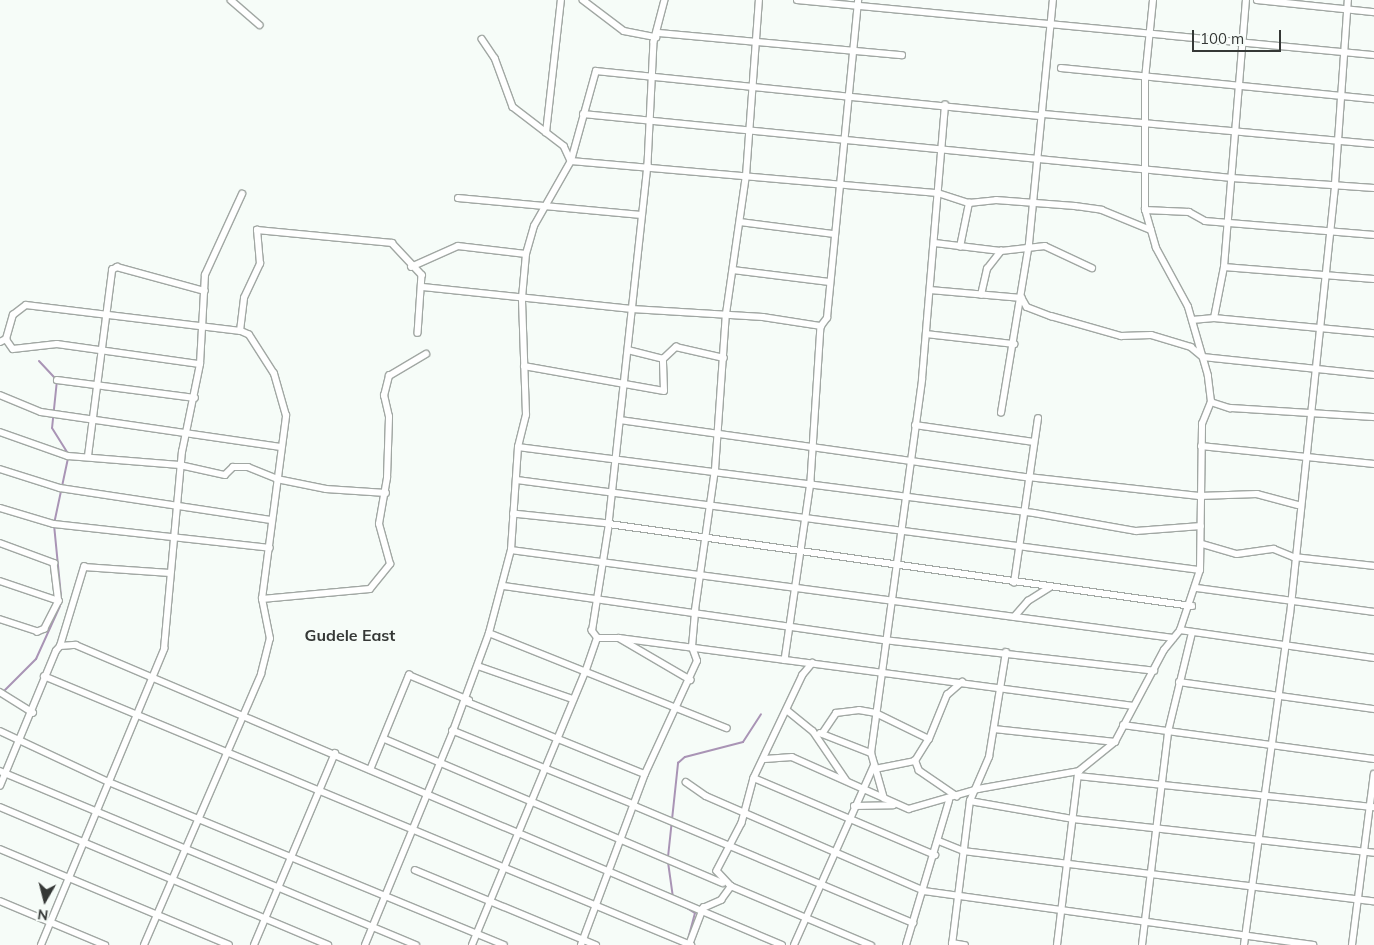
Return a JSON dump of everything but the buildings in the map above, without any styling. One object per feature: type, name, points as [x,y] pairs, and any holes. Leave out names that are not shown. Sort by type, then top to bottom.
[{"type":"street","points":[[230,0],[260,25]]},
{"type":"street","points":[[546,133],[561,0]]},
{"type":"street","points":[[583,0],[624,31],[755,44],[902,54]]},
{"type":"street","points":[[597,638],[592,631],[609,524],[641,215],[648,165],[658,35],[665,0]]},
{"type":"street","points":[[582,942],[611,874],[645,774],[691,680],[697,661],[692,647],[695,610],[702,575],[715,470],[726,314],[746,176],[750,85],[759,0]]},
{"type":"street","points":[[797,0],[858,2],[1151,34],[1374,55]]},
{"type":"street","points":[[1001,413],[1022,298],[1029,244],[1053,0]]},
{"type":"street","points":[[1057,945],[1078,774],[1115,742],[1192,606],[1200,570],[1202,544],[1199,496],[1202,424],[1211,402],[1203,357],[1192,320],[1151,230],[1145,210],[1145,79],[1153,0]]},
{"type":"street","points":[[1214,318],[1224,267],[1241,87],[1246,0]]},
{"type":"street","points":[[1257,0],[1374,12]]},
{"type":"street","points":[[1244,945],[1275,746],[1278,696],[1291,600],[1303,457],[1335,184],[1339,95],[1348,0]]},
{"type":"street","points":[[785,660],[804,517],[811,482],[822,326],[827,318],[829,282],[858,2]]},
{"type":"street","points":[[482,39],[495,58],[513,106],[564,146],[571,161]]},
{"type":"street","points":[[1061,68],[1145,79],[1374,99]]},
{"type":"street","points":[[365,945],[453,731],[468,701],[504,586],[511,550],[518,447],[526,415],[522,298],[526,254],[534,226],[547,207],[571,161],[596,72],[750,85],[848,98],[1144,123],[1236,134],[1374,144]]},
{"type":"street","points":[[884,799],[871,753],[884,640],[893,600],[896,568],[908,496],[935,243],[945,105]]},
{"type":"street","points":[[583,114],[748,133],[845,140],[1232,178],[1374,188]]},
{"type":"street","points":[[571,161],[648,165],[746,176],[938,193],[970,203],[1033,202],[1102,210],[1151,230]]},
{"type":"street","points":[[41,945],[81,841],[109,782],[151,676],[164,649],[173,534],[179,503],[180,466],[188,434],[200,364],[208,261],[242,194]]},
{"type":"street","points":[[458,198],[641,215]]},
{"type":"street","points":[[960,246],[970,203]]},
{"type":"street","points":[[1145,210],[1189,212],[1205,221],[1330,228],[1374,235]]},
{"type":"street","points":[[740,222],[834,234]]},
{"type":"street","points":[[240,331],[244,298],[260,264],[257,230],[384,240],[422,276],[423,287],[418,333]]},
{"type":"street","points":[[935,243],[1001,251],[1029,244],[1052,247],[1092,268]]},
{"type":"street","points":[[411,267],[458,246],[526,254]]},
{"type":"street","points":[[981,295],[987,269],[1001,251]]},
{"type":"street","points":[[1224,267],[1374,279]]},
{"type":"street","points":[[88,456],[90,420],[114,268],[205,291]]},
{"type":"street","points":[[733,270],[829,282]]},
{"type":"street","points":[[423,287],[632,309],[726,314],[822,326]]},
{"type":"street","points":[[930,290],[1022,298]]},
{"type":"street","points":[[1022,298],[1027,307],[1044,314],[1121,336],[1151,335],[1191,347],[1203,357],[1374,376]]},
{"type":"street","points":[[144,945],[225,750],[243,713],[270,639],[262,599],[270,548],[271,520],[280,447],[286,416],[274,374],[249,335],[240,331],[202,328],[26,305],[13,315],[3,340],[13,349],[57,344],[100,348],[200,364]]},
{"type":"street","points":[[1192,320],[1214,318],[1374,333]]},
{"type":"street","points":[[926,334],[1014,344]]},
{"type":"street","points":[[663,359],[676,348],[724,358]]},
{"type":"street","points":[[628,350],[663,359]]},
{"type":"street","points":[[262,599],[370,589],[390,564],[380,524],[386,493],[389,417],[384,396],[389,376],[426,354]]},
{"type":"street","points":[[524,366],[664,390],[663,359]]},
{"type":"street","points":[[57,380],[195,398]]},
{"type":"street","points":[[0,395],[41,412],[280,447]]},
{"type":"street","points":[[1211,402],[1217,407],[1374,417]]},
{"type":"street","points":[[1014,583],[1038,419]]},
{"type":"street","points":[[620,420],[814,449],[912,458],[1028,477],[1199,496],[1257,494],[1298,505]]},
{"type":"street","points":[[915,425],[1034,442]]},
{"type":"street","points":[[0,432],[68,456],[88,456],[180,466],[225,475],[233,467],[248,467],[277,480],[372,496],[386,493]]},
{"type":"street","points":[[1201,446],[1374,464]]},
{"type":"street","points":[[518,447],[811,482],[1136,531],[1201,526]]},
{"type":"street","points":[[0,469],[60,488],[179,503],[271,520]]},
{"type":"street","points":[[517,480],[613,489],[710,505],[1200,570]]},
{"type":"street","points":[[0,508],[54,524],[173,534],[270,548]]},
{"type":"street","points":[[514,514],[609,524],[706,541],[896,568],[1192,606]]},
{"type":"street","points":[[0,543],[54,563],[59,601],[45,629],[38,632],[0,620]]},
{"type":"street","points":[[1202,544],[1242,555],[1280,550],[1294,557],[1374,566]]},
{"type":"street","points":[[511,550],[1173,638]]},
{"type":"street","points":[[0,786],[3,772],[21,740],[33,713],[44,676],[60,646],[84,568],[170,573]]},
{"type":"street","points":[[0,581],[59,601]]},
{"type":"street","points":[[504,586],[789,623],[884,640],[1006,652],[1154,671]]},
{"type":"street","points":[[1014,617],[1028,601],[1050,587]]},
{"type":"street","points":[[1197,588],[1374,612]]},
{"type":"street","points":[[1180,630],[1285,647],[1374,658]]},
{"type":"street","points":[[489,633],[586,670],[676,711],[727,728]]},
{"type":"street","points":[[1142,945],[1168,732],[1178,682],[1192,633]]},
{"type":"street","points":[[597,638],[619,638],[692,647],[1134,706]]},
{"type":"street","points":[[472,945],[561,736],[597,638]]},
{"type":"street","points":[[619,638],[691,680]]},
{"type":"street","points":[[60,646],[76,645],[243,713],[336,753],[426,798],[611,874],[703,908],[782,945]]},
{"type":"street","points":[[965,945],[952,944],[970,801],[978,789],[994,729],[1006,652]]},
{"type":"street","points":[[724,883],[717,872],[745,813],[754,778],[788,711],[802,675],[813,663]]},
{"type":"street","points":[[478,666],[573,699]]},
{"type":"street","points":[[370,770],[384,740],[409,675],[468,701],[561,736],[645,774]]},
{"type":"street","points":[[44,676],[320,789],[690,945],[703,908],[721,900],[731,886]]},
{"type":"street","points":[[794,945],[861,788],[875,767],[914,761],[929,739],[947,695],[962,682]]},
{"type":"street","points":[[1178,682],[1374,709]]},
{"type":"street","points":[[0,692],[33,713]]},
{"type":"street","points":[[788,711],[813,732],[849,782]]},
{"type":"street","points":[[822,734],[836,713],[876,713],[929,739]]},
{"type":"street","points":[[1123,726],[1374,759]]},
{"type":"street","points":[[994,729],[1115,742]]},
{"type":"street","points":[[0,731],[109,782],[292,855],[386,897],[504,945]]},
{"type":"street","points":[[453,731],[730,846],[818,886],[913,923]]},
{"type":"street","points":[[813,732],[871,753]]},
{"type":"street","points":[[384,740],[624,839],[871,945]]},
{"type":"street","points":[[254,945],[336,753]]},
{"type":"street","points":[[765,759],[792,757],[898,806]]},
{"type":"street","points":[[914,761],[919,771],[957,797]]},
{"type":"street","points":[[3,772],[94,811],[185,846],[416,945]]},
{"type":"street","points":[[854,806],[898,806],[919,809],[949,801],[978,789],[1078,774],[1162,784],[1267,793],[1372,806]]},
{"type":"street","points":[[1352,945],[1372,806],[1374,774]]},
{"type":"street","points":[[754,778],[935,855]]},
{"type":"street","points":[[686,782],[706,796],[924,891],[958,899],[1313,945]]},
{"type":"street","points":[[906,945],[935,855],[949,801]]},
{"type":"street","points":[[970,801],[1073,819],[1374,853]]},
{"type":"street","points":[[0,807],[172,877],[328,945]]},
{"type":"street","points":[[939,841],[964,850],[1150,874],[1253,884],[1374,901]]},
{"type":"street","points":[[0,849],[228,945]]},
{"type":"street","points":[[415,870],[491,900],[582,942],[596,945]]},
{"type":"street","points":[[0,901],[50,920],[105,945]]},
{"type":"waterway","points":[[39,361],[57,380],[52,428],[68,454]]},
{"type":"waterway","points":[[61,596],[54,524],[68,458]]},
{"type":"waterway","points":[[3,692],[36,659],[60,606]]},
{"type":"waterway","points":[[668,857],[678,763],[685,757],[743,742],[761,714]]},
{"type":"waterway","points":[[668,862],[673,896]]},
{"type":"waterway","points":[[682,905],[695,913],[689,936]]},
{"type":"district","name":"Gudele East","points":[[350,635]]}]
